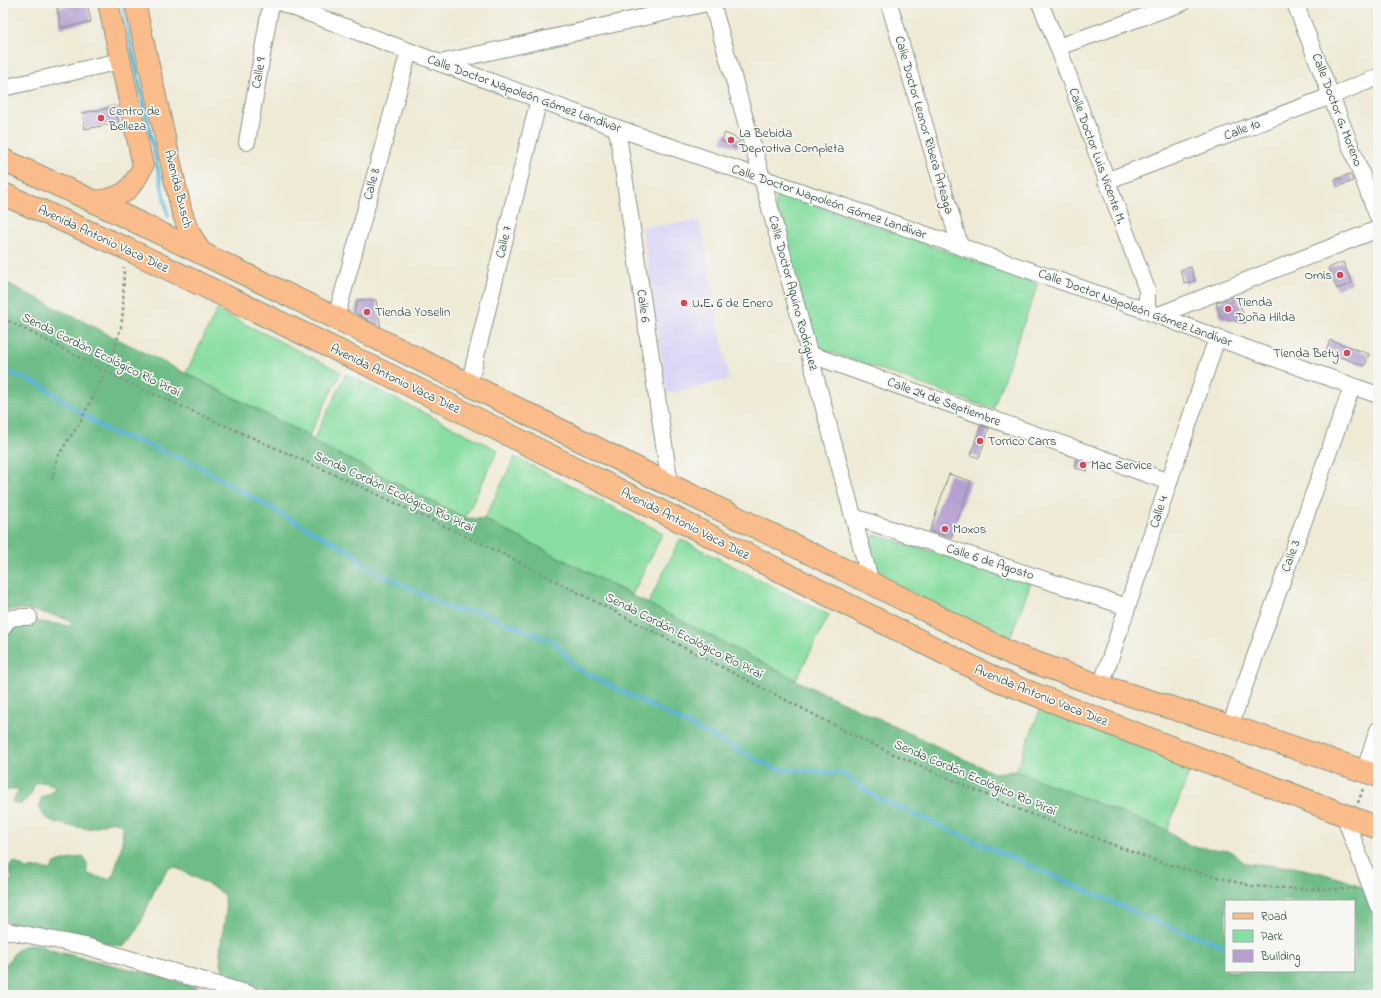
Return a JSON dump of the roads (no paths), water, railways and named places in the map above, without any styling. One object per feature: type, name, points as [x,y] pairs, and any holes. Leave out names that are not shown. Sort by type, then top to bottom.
[{"type":"highway","name":"Avenida Antonio Vaca Diez","points":[[3,160],[93,201],[336,318],[1014,655],[1101,686],[1230,726],[1370,774]]},
{"type":"highway","name":"Avenida Antonio Vaca Diez","points":[[3,194],[124,248],[389,375],[998,680],[1378,828]]},
{"type":"highway","points":[[389,375],[403,375],[457,401],[465,398],[470,385]]},
{"type":"main road","points":[[93,201],[109,200],[124,193],[136,181],[143,166],[108,3]]},
{"type":"main road","name":"Avenida Busch","points":[[135,3],[181,209],[186,226],[203,254]]},
{"type":"street","name":"Calle 9","points":[[246,142],[271,3]]},
{"type":"street","name":"Calle Doctor Napoleón Gómez Landívar","points":[[282,3],[617,128],[1153,313],[1217,338],[1378,395]]},
{"type":"street","points":[[440,63],[706,3]]},
{"type":"street","name":"Calle Doctor Aquino Rodríguez","points":[[712,3],[762,178],[871,583]]},
{"type":"street","name":"Calle Doctor Leonor Ribera Arteaga","points":[[889,3],[960,246]]},
{"type":"street","name":"Calle Doctor Luis Vicente M.","points":[[1040,3],[1058,47],[1147,290],[1153,313]]},
{"type":"street","points":[[1058,47],[1182,3]]},
{"type":"street","name":"Calle Doctor G. Moreno","points":[[1295,3],[1378,216]]},
{"type":"street","name":"Calle 8","points":[[336,318],[409,51]]},
{"type":"street","points":[[3,88],[120,61]]},
{"type":"street","name":"Calle 10","points":[[1106,181],[1378,77]]},
{"type":"street","name":"Calle 7","points":[[470,385],[539,99]]},
{"type":"street","name":"Calle 6","points":[[617,128],[670,485]]},
{"type":"street","points":[[1153,313],[1378,229]]},
{"type":"street","name":"Calle 4","points":[[1101,686],[1217,338]]},
{"type":"street","name":"Calle 24 de Septiembre","points":[[809,354],[1169,482]]},
{"type":"street","name":"Calle 3","points":[[1230,726],[1352,387]]},
{"type":"street","name":"Calle 6 de Agosto","points":[[854,517],[1127,607]]},
{"type":"street","points":[[3,628],[6,620],[10,618],[29,616]]},
{"type":"street","points":[[1370,774],[1378,730]]},
{"type":"street","points":[[1348,817],[1378,906]]},
{"type":"street","points":[[3,930],[86,946],[252,995]]},
{"type":"waterway","points":[[122,3],[168,216]]},
{"type":"waterway","points":[[3,372],[12,373],[42,386],[109,432],[138,441],[193,463],[351,552],[364,565],[454,610],[479,612],[556,643],[576,668],[776,769],[842,773],[877,798],[1171,928],[1225,946]]},
{"type":"place","name":"Centro de Belleza","points":[[101,118]]},
{"type":"place","name":"La Bebida Deprotiva Completa","points":[[731,140]]},
{"type":"place","name":"Omis","points":[[1340,275]]},
{"type":"place","name":"U.E. 6 de Enero","points":[[684,303]]},
{"type":"place","name":"Tienda Doña Hilda","points":[[1228,309]]},
{"type":"place","name":"Tienda Yoselin","points":[[367,312]]},
{"type":"place","name":"Tienda Bety","points":[[1347,353]]},
{"type":"place","name":"Torrico Carrs","points":[[980,441]]},
{"type":"place","name":"Mac Service","points":[[1083,465]]},
{"type":"place","name":"Moxos","points":[[945,529]]}]
